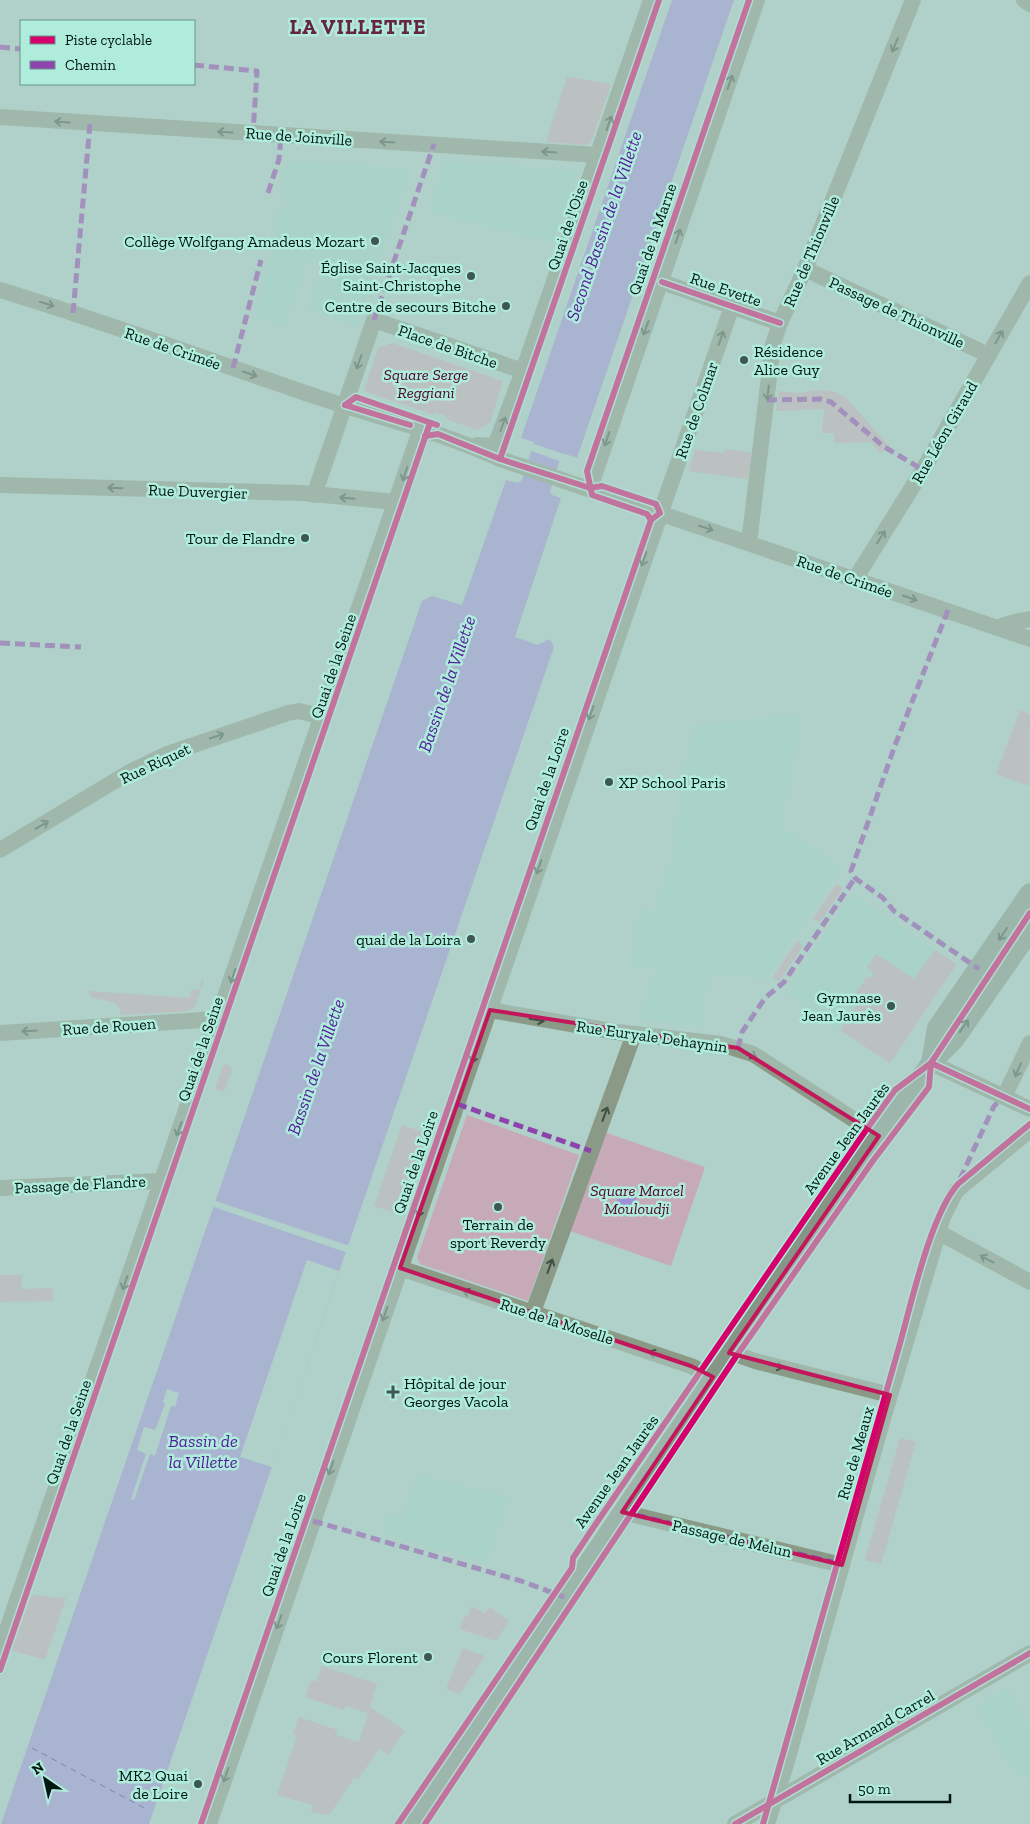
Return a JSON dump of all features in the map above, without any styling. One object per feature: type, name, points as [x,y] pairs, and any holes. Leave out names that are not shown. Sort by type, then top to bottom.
[{"type":"main road","name":"Avenue Jean Jaurès","points":[[931,1063],[937,1028],[1030,893]]},
{"type":"main road","name":"Avenue Jean Jaurès","points":[[411,1824],[730,1352],[879,1136],[931,1063],[954,1040],[1030,931]]},
{"type":"street","name":"Quai de l'Oise","points":[[469,444],[495,446],[523,371],[651,0]]},
{"type":"street","name":"Quai de la Marne","points":[[590,488],[757,0]]},
{"type":"street","name":"Rue de Thionville","points":[[749,543],[773,344],[913,0]]},
{"type":"street","points":[[1024,0],[1030,4]]},
{"type":"street","name":"Rue de Joinville","points":[[0,117],[598,155]]},
{"type":"street","name":"Passage de Thionville","points":[[805,269],[988,356]]},
{"type":"street","name":"Rue Evette","points":[[662,282],[780,323]]},
{"type":"street","name":"Rue Léon Giraud","points":[[855,579],[923,470],[1030,283]]},
{"type":"street","name":"Rue de Crimée","points":[[0,290],[345,405],[469,444],[521,465],[1030,639]]},
{"type":"street","name":"Rue de Colmar","points":[[660,513],[732,306]]},
{"type":"street","name":"Place de Bitche","points":[[345,405],[374,320],[523,371]]},
{"type":"street","points":[[314,495],[345,405]]},
{"type":"street","name":"Quai de la Seine","points":[[0,1650],[421,428]]},
{"type":"street","name":"Rue Duvergier","points":[[0,485],[314,495],[395,502]]},
{"type":"street","name":"Quai de la Loire","points":[[209,1824],[660,513]]},
{"type":"street","points":[[999,627],[1014,622],[1030,620]]},
{"type":"street","name":"Rue Riquet","points":[[0,850],[128,773],[167,754],[288,713],[299,711],[323,717]]},
{"type":"street","name":"Rue Euryale Dehaynin","points":[[490,1010],[634,1034],[721,1044],[738,1048],[753,1054],[879,1136]]},
{"type":"street","name":"Rue de Rouen","points":[[0,1033],[218,1019]]},
{"type":"street","points":[[533,1312],[634,1034]]},
{"type":"street","points":[[1004,1097],[1030,1043]]},
{"type":"street","points":[[931,1063],[1030,1109]]},
{"type":"street","name":"Rue de Meaux","points":[[767,1824],[938,1232],[956,1191],[1030,1130]]},
{"type":"street","name":"Passage de Flandre","points":[[0,1188],[160,1181]]},
{"type":"street","points":[[938,1232],[1030,1282]]},
{"type":"street","name":"Rue de la Moselle","points":[[400,1268],[691,1366],[713,1377]]},
{"type":"street","points":[[730,1352],[755,1361],[890,1395]]},
{"type":"street","name":"Passage de Melun","points":[[622,1512],[842,1565]]},
{"type":"street","name":"Rue Armand Carrel","points":[[735,1824],[1030,1653]]},
{"type":"highlighted area","points":[[490,1010],[738,1048],[879,1136],[729,1353],[890,1395],[842,1565],[622,1512],[713,1377],[691,1366],[400,1268]]},
{"type":"shaded area","points":[[313,158],[317,162],[405,169],[409,174],[357,327],[308,310],[323,268],[307,262],[284,326],[256,316],[272,251],[278,210],[286,207],[286,196],[281,193],[286,165],[290,162],[307,163]]},
{"type":"shaded area","points":[[444,161],[578,170],[553,243],[429,212]]},
{"type":"shaded area","points":[[803,714],[781,826],[841,867],[766,979],[708,974],[703,1027],[639,1020],[657,970],[633,967],[639,907],[654,912],[677,843],[672,841],[686,773],[682,771],[695,726]]},
{"type":"shaded area","points":[[853,894],[935,950],[914,979],[876,954],[874,972],[870,979],[867,977],[853,997],[856,999],[856,1007],[840,1030],[785,993]]},
{"type":"shaded area","points":[[417,1474],[509,1496],[487,1563],[382,1533],[388,1515],[402,1519]]},
{"type":"shaded area","points":[[1008,1689],[1030,1727],[1030,1779],[1014,1772],[977,1707]]},
{"type":"green space","points":[[567,77],[611,84],[591,142],[586,145],[546,142]]},
{"type":"green space","name":"Square Serge Reggiani","points":[[392,343],[503,381],[490,423],[477,430],[446,419],[446,416],[435,412],[434,415],[364,391],[378,348]]},
{"type":"green space","points":[[818,390],[836,392],[847,399],[890,447],[880,453],[871,442],[835,443],[834,433],[822,433],[824,409],[776,411],[779,391],[800,393]]},
{"type":"green space","points":[[725,449],[752,453],[748,479],[688,471],[695,450],[724,453]]},
{"type":"green space","points":[[1020,710],[1030,714],[1029,786],[996,774]]},
{"type":"green space","points":[[837,884],[843,888],[819,923],[813,918]]},
{"type":"green space","points":[[797,941],[803,946],[779,981],[773,977]]},
{"type":"green space","name":"Gymnase Jean Jaurès","points":[[935,950],[957,964],[890,1063],[840,1030],[856,1007],[852,1004],[856,999],[853,996],[867,977],[870,978],[874,973],[867,967],[876,954],[914,979]]},
{"type":"green space","points":[[202,980],[204,980],[195,1007],[187,1011],[121,1015],[120,1010],[114,1003],[91,997],[88,991],[190,998],[191,990],[199,990]]},
{"type":"green space","points":[[227,1064],[232,1069],[224,1092],[215,1089],[223,1066]]},
{"type":"green space","name":"Terrain de sport Reverdy","points":[[467,1115],[579,1155],[528,1301],[420,1264],[417,1258]]},
{"type":"green space","points":[[402,1125],[432,1135],[404,1216],[374,1206]]},
{"type":"green space","name":"Square Marcel Mouloudji","points":[[604,1132],[705,1167],[671,1266],[570,1231]]},
{"type":"green space","points":[[0,1275],[22,1275],[21,1289],[53,1288],[53,1301],[0,1302]]},
{"type":"green space","points":[[900,1438],[916,1442],[881,1564],[865,1560]]},
{"type":"green space","points":[[32,1595],[66,1598],[45,1660],[11,1650]]},
{"type":"green space","points":[[471,1606],[484,1613],[490,1607],[509,1621],[496,1641],[460,1629],[464,1616],[468,1617]]},
{"type":"green space","points":[[463,1648],[485,1656],[460,1694],[446,1689]]},
{"type":"green space","points":[[322,1666],[377,1684],[370,1707],[405,1731],[388,1755],[379,1749],[358,1779],[354,1778],[329,1815],[311,1812],[313,1805],[277,1795],[297,1736],[293,1734],[299,1717],[337,1730],[336,1735],[359,1742],[368,1713],[346,1706],[344,1710],[305,1697],[311,1680],[316,1682]]},
{"type":"water","name":"Bassin de la Villette","points":[[672,0],[734,0],[577,458],[562,453],[550,491],[552,495],[561,498],[515,637],[537,645],[550,639],[554,647],[149,1824],[1,1824],[422,601],[432,596],[462,605],[506,480],[518,483],[522,480],[534,442],[521,438]]},
{"type":"water","points":[[627,1192],[634,1195],[637,1202],[634,1209],[627,1212],[620,1209],[617,1202],[620,1195]]},
{"type":"pier","points":[[531,443],[579,459],[576,460],[564,456],[562,462],[529,450]]},
{"type":"pier","points":[[213,1200],[350,1246],[348,1253],[211,1206]]},
{"type":"pier","points":[[307,1260],[339,1271],[272,1467],[240,1457]]},
{"type":"pier","points":[[167,1389],[179,1393],[175,1407],[171,1406],[155,1456],[150,1454],[134,1500],[131,1499],[146,1454],[137,1450],[144,1427],[155,1430],[165,1404],[163,1402]]},
{"type":"ferry route","points":[[32,1748],[148,1810]]},
{"type":"marked path","points":[[0,47],[20,49]]},
{"type":"marked path","points":[[195,65],[257,71],[253,133]]},
{"type":"marked path","points":[[73,313],[90,124]]},
{"type":"marked path","points":[[268,193],[279,159],[281,135]]},
{"type":"marked path","points":[[374,320],[434,144]]},
{"type":"marked path","points":[[233,368],[261,260]]},
{"type":"marked path","points":[[767,400],[820,399],[831,402],[883,446],[923,470]]},
{"type":"marked path","points":[[948,610],[894,748],[851,871],[855,878],[883,898],[894,911],[979,969]]},
{"type":"marked path","points":[[0,643],[81,647]]},
{"type":"marked path","points":[[738,1048],[742,1032],[765,998],[784,982],[855,878]]},
{"type":"marked path","points":[[960,1179],[994,1106],[1004,1097]]},
{"type":"marked path","points":[[457,1104],[591,1151]]},
{"type":"marked path","points":[[622,1512],[840,1564]]},
{"type":"marked path","points":[[313,1521],[521,1581],[564,1597]]},
{"type":"cycle path","points":[[500,459],[659,0]]},
{"type":"cycle path","points":[[651,520],[647,514],[592,495],[587,471],[749,0]]},
{"type":"cycle path","points":[[662,282],[780,323]]},
{"type":"cycle path","points":[[345,405],[356,397],[437,425]]},
{"type":"cycle path","points":[[345,405],[410,425]]},
{"type":"cycle path","points":[[0,1670],[430,423]]},
{"type":"cycle path","points":[[201,1824],[651,520],[660,513],[656,504],[602,486],[590,488],[500,459],[438,434],[425,436]]},
{"type":"cycle path","points":[[398,1824],[572,1568],[573,1558],[593,1528],[864,1133],[895,1090],[931,1063],[1030,913]]},
{"type":"cycle path","points":[[931,1063],[1030,1109]]},
{"type":"cycle path","points":[[425,1824],[737,1355],[872,1162],[929,1087],[931,1063]]},
{"type":"cycle path","points":[[763,1824],[929,1241],[938,1218],[958,1184],[1030,1124]]},
{"type":"cycle path","points":[[735,1824],[1030,1653]]},
{"type":"place","name":"Collège Wolfgang Amadeus Mozart","points":[[375,241]]},
{"type":"place","name":"Église Saint-Jacques Saint-Christophe","points":[[471,276]]},
{"type":"place","name":"Centre de secours Bitche","points":[[506,306]]},
{"type":"place","name":"Résidence Alice Guy","points":[[744,360]]},
{"type":"place","name":"Tour de Flandre","points":[[305,538]]},
{"type":"place","name":"XP School Paris","points":[[609,782]]},
{"type":"place","name":"quai de la Loira","points":[[471,939]]},
{"type":"place","name":"Gymnase Jean Jaurès","points":[[891,1006]]},
{"type":"place","name":"Terrain de sport Reverdy","points":[[498,1207]]},
{"type":"place","name":"Hôpital de jour Georges Vacola","points":[[393,1392]]},
{"type":"place","name":"Cours Florent","points":[[428,1657]]},
{"type":"place","name":"MK2 Quai de Loire","points":[[198,1784]]},
{"type":"district","name":"LA VILLETTE","points":[[358,27]]},
{"type":"water label","name":"Second Bassin de la Villette","points":[[604,226]]}]
